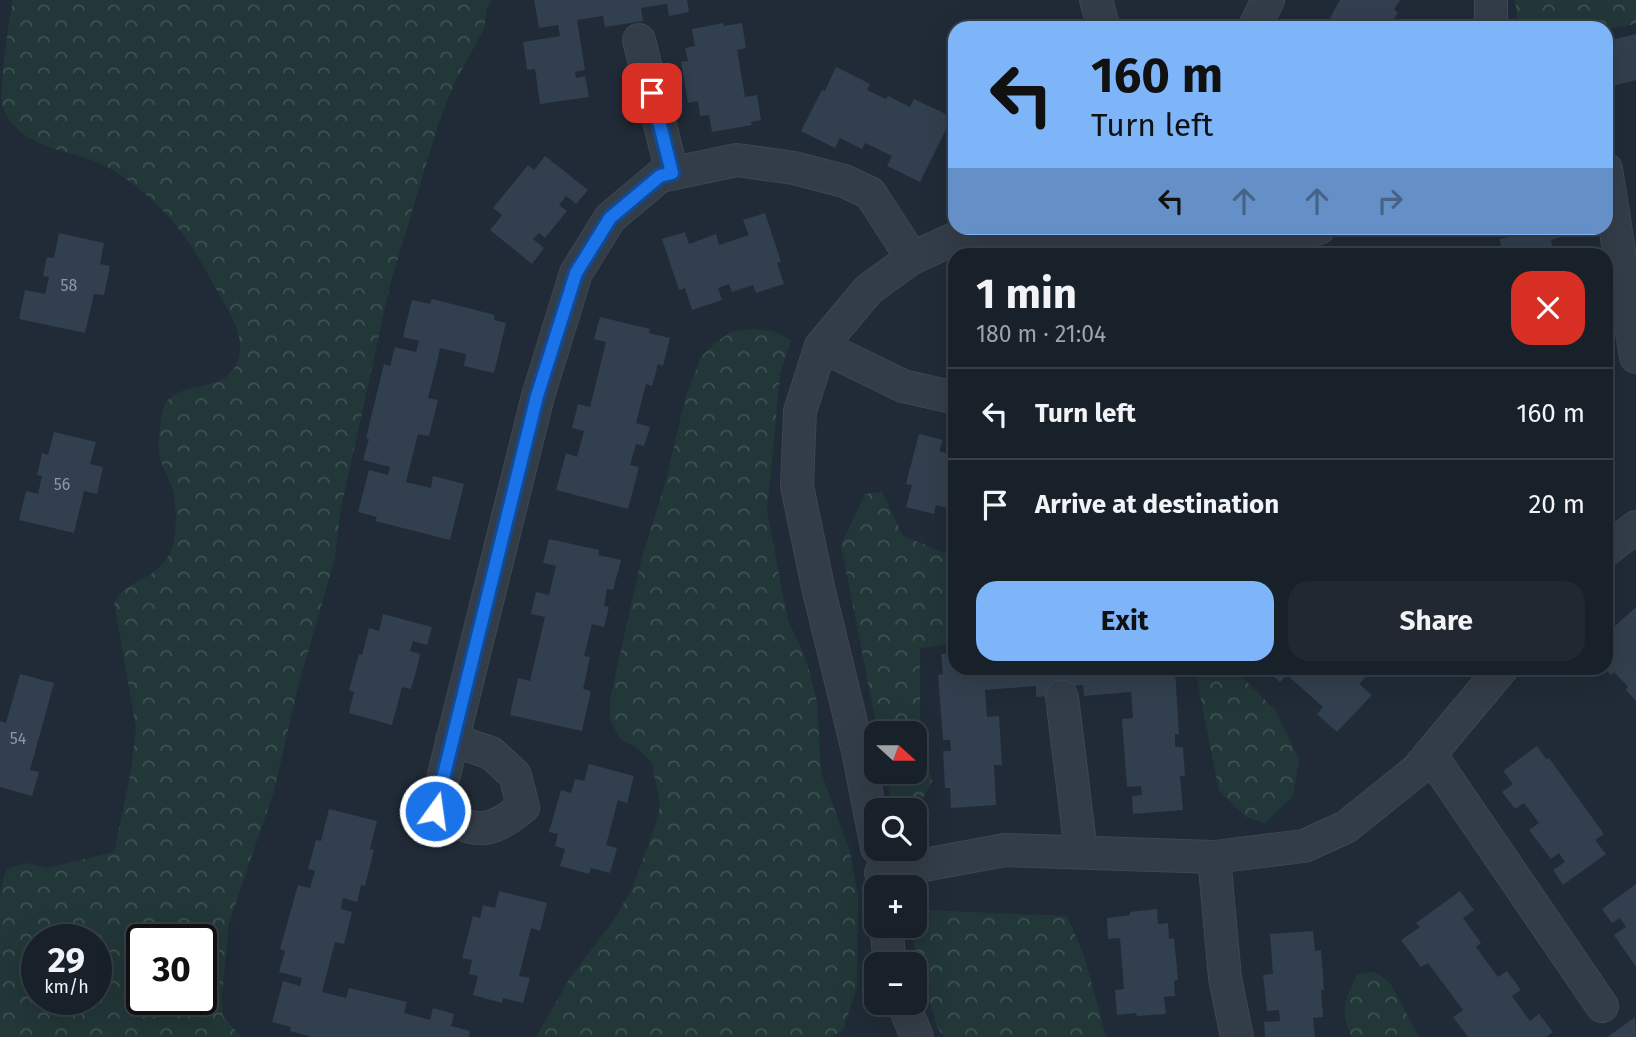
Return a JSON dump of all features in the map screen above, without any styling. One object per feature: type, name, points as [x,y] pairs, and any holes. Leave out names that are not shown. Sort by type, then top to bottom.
[{"type":"street","points":[[1096,0],[1102,21]]},
{"type":"street","points":[[1258,21],[1268,0]]},
{"type":"street","points":[[1490,21],[1491,0]]},
{"type":"street","points":[[639,40],[672,173]]},
{"type":"street","points":[[452,740],[537,396],[576,273],[610,218],[660,176],[737,160],[794,168],[844,181],[870,193],[912,258]]},
{"type":"street","points":[[1613,213],[1636,357]]},
{"type":"street","points":[[972,235],[952,240],[912,258],[869,289],[821,346],[800,411],[797,486],[818,587],[858,751],[880,864],[1005,850],[1214,857],[1304,846],[1346,827],[1417,770],[1486,675]]},
{"type":"street","points":[[1133,235],[1160,242],[1222,248],[1269,244],[1297,235]]},
{"type":"street","points":[[821,346],[903,386],[948,396]]},
{"type":"street","points":[[1613,545],[1636,527]]},
{"type":"street","points":[[1062,697],[1081,852]]},
{"type":"street","points":[[1430,754],[1602,1006]]},
{"type":"street","points":[[1214,857],[1225,978],[1237,1037]]},
{"type":"green space","points":[[13,0],[492,0],[487,8],[484,29],[454,84],[438,125],[390,285],[340,513],[335,558],[298,687],[274,791],[229,923],[222,996],[223,1016],[241,1037],[0,1037],[0,894],[6,869],[26,863],[47,868],[114,852],[131,771],[136,728],[114,602],[126,588],[160,567],[172,549],[176,522],[174,494],[159,452],[163,410],[169,399],[179,393],[227,376],[236,366],[240,350],[236,325],[195,252],[174,223],[149,197],[101,164],[36,142],[22,133],[11,121],[2,105],[5,53]]},
{"type":"green space","points":[[1515,0],[1636,0],[1636,24],[1613,28],[1613,21],[1518,21]]},
{"type":"green space","points":[[752,329],[773,331],[791,340],[780,375],[767,512],[788,620],[806,659],[817,702],[821,772],[850,852],[858,896],[857,987],[843,1030],[831,1037],[536,1037],[570,978],[611,924],[632,889],[655,826],[660,806],[652,763],[637,748],[619,738],[610,719],[610,699],[641,561],[666,480],[685,399],[701,357],[731,332]]},
{"type":"green space","points":[[882,492],[903,536],[948,554],[948,645],[920,648],[920,721],[876,721],[841,545],[865,494]]},
{"type":"green space","points":[[1196,675],[1240,675],[1275,710],[1299,759],[1293,796],[1265,823],[1246,817],[1219,791]]},
{"type":"green space","points":[[928,764],[932,783],[923,798],[890,798],[888,784],[928,784]]},
{"type":"green space","points":[[927,910],[1067,916],[1084,955],[1106,1037],[944,1037],[937,1027],[927,994],[927,952],[914,952],[915,938],[927,938]]},
{"type":"green space","points":[[1375,972],[1390,983],[1419,1037],[1352,1037],[1345,1019],[1347,998],[1357,974]]},
{"type":"building","points":[[534,0],[687,0],[689,12],[669,16],[667,4],[641,8],[643,21],[605,27],[603,16],[577,20],[585,70],[575,72],[576,78],[585,76],[589,97],[540,104],[535,69],[527,70],[523,42],[560,36],[558,25],[539,28]]},
{"type":"building","points":[[1340,0],[1400,0],[1394,10],[1398,12],[1393,21],[1336,21],[1330,18]]},
{"type":"building","points":[[723,23],[724,26],[742,23],[746,48],[737,50],[745,97],[757,95],[761,120],[751,122],[752,125],[712,132],[709,115],[700,116],[698,101],[688,103],[681,62],[688,61],[685,48],[695,46],[692,29]]},
{"type":"building","points":[[1636,34],[1636,80],[1613,86],[1613,39]]},
{"type":"building","points":[[836,67],[870,84],[867,90],[886,99],[888,96],[910,107],[914,99],[948,115],[948,125],[920,182],[887,166],[892,156],[865,143],[862,149],[840,138],[835,148],[801,131],[822,90],[825,91]]},
{"type":"building","points":[[545,156],[588,190],[576,204],[566,196],[559,205],[567,211],[545,238],[539,233],[533,239],[544,248],[532,264],[490,230],[502,215],[493,208],[528,165],[534,170]]},
{"type":"building","points":[[765,213],[781,262],[777,263],[784,284],[756,293],[753,285],[732,292],[729,284],[718,288],[722,300],[692,310],[685,288],[679,290],[662,239],[685,232],[689,244],[716,234],[719,245],[749,235],[743,220]]},
{"type":"building","points":[[59,233],[104,243],[100,264],[110,266],[104,295],[94,294],[85,333],[19,319],[25,290],[45,294],[49,277],[43,276],[47,257],[54,258]]},
{"type":"building","points":[[1561,237],[1551,240],[1553,248],[1502,248],[1499,239]]},
{"type":"building","points":[[432,299],[495,315],[494,320],[506,323],[494,373],[464,366],[466,354],[440,348],[428,398],[438,400],[429,436],[418,434],[406,482],[431,488],[433,476],[464,484],[450,540],[375,521],[377,517],[358,512],[369,470],[388,475],[390,467],[363,460],[384,364],[390,366],[395,347],[416,352],[419,341],[403,337],[412,300],[430,304]]},
{"type":"building","points":[[600,317],[650,329],[649,333],[670,338],[663,366],[658,364],[652,386],[646,384],[636,423],[650,427],[644,446],[636,444],[630,465],[639,467],[628,509],[556,490],[566,453],[577,457],[584,431],[572,428],[578,404],[590,407],[606,342],[594,339]]},
{"type":"building","points":[[54,432],[96,442],[90,464],[103,467],[97,494],[84,491],[74,533],[19,520],[26,491],[38,494],[42,476],[37,475],[42,453],[48,455]]},
{"type":"building","points":[[919,434],[943,440],[939,451],[948,454],[948,508],[936,505],[934,514],[906,507],[912,485],[906,484]]},
{"type":"building","points":[[549,539],[599,550],[598,555],[621,560],[613,590],[607,589],[604,606],[609,607],[604,627],[592,624],[584,656],[590,657],[583,689],[591,691],[582,731],[510,715],[518,678],[530,681],[545,617],[531,614],[536,592],[549,595],[556,566],[543,563]]},
{"type":"building","points":[[1636,607],[1636,701],[1626,690],[1628,687],[1613,673],[1613,628]]},
{"type":"building","points":[[383,614],[432,627],[427,645],[413,641],[410,651],[420,654],[417,668],[411,689],[402,687],[392,725],[349,713],[354,692],[349,690],[359,654],[362,655],[369,628],[379,631]]},
{"type":"building","points":[[941,654],[948,654],[948,675],[1175,675],[1179,734],[1175,734],[1175,747],[1183,747],[1185,776],[1180,776],[1183,810],[1133,814],[1132,796],[1142,795],[1141,786],[1127,787],[1122,719],[1133,718],[1131,692],[1084,696],[1083,685],[1072,686],[1073,694],[1036,697],[1036,686],[985,690],[987,717],[999,716],[1002,765],[994,765],[996,805],[951,808],[950,788],[945,788],[943,751],[951,751],[950,740],[943,740],[938,675],[943,674]]},
{"type":"building","points":[[20,674],[54,683],[30,770],[39,772],[32,796],[0,787],[0,721],[6,723]]},
{"type":"building","points":[[1272,675],[1287,675],[1280,682]]},
{"type":"building","points":[[1287,675],[1367,676],[1359,684],[1372,695],[1337,732],[1317,714],[1323,707]]},
{"type":"building","points":[[1537,746],[1546,759],[1549,758],[1604,834],[1595,840],[1606,854],[1563,885],[1553,870],[1565,862],[1559,853],[1551,859],[1529,830],[1539,823],[1524,803],[1515,809],[1502,792],[1513,784],[1503,771]]},
{"type":"building","points":[[589,764],[634,776],[627,803],[618,800],[606,845],[617,848],[610,873],[591,868],[589,874],[560,866],[565,849],[555,846],[558,834],[549,832],[561,790],[571,793],[575,779],[584,781]]},
{"type":"building","points":[[329,809],[377,821],[370,849],[374,850],[365,886],[361,885],[357,902],[343,898],[341,909],[352,912],[344,944],[335,942],[322,992],[346,998],[349,988],[407,1002],[404,1013],[430,1020],[433,1008],[454,1014],[451,1026],[470,1031],[469,1037],[312,1037],[290,1031],[291,1027],[272,1022],[283,981],[300,986],[302,978],[279,972],[285,951],[280,949],[298,885],[310,888],[315,871],[308,869],[316,840],[321,841]]},
{"type":"building","points":[[1636,884],[1636,967],[1614,935],[1626,927],[1620,918],[1612,923],[1602,909]]},
{"type":"building","points":[[499,891],[547,903],[540,931],[531,928],[519,976],[530,978],[523,1003],[503,998],[502,1003],[473,995],[478,976],[469,974],[472,960],[462,958],[473,916],[480,918],[483,905],[495,908]]},
{"type":"building","points":[[1460,891],[1474,910],[1463,918],[1481,943],[1476,947],[1498,977],[1507,971],[1521,990],[1512,996],[1530,1021],[1539,1014],[1553,1032],[1546,1037],[1468,1037],[1453,1017],[1463,1010],[1428,963],[1421,967],[1401,940],[1420,927],[1416,923]]},
{"type":"building","points":[[1157,909],[1158,924],[1168,923],[1169,939],[1174,938],[1178,980],[1174,981],[1175,996],[1164,997],[1166,1014],[1117,1015],[1115,990],[1124,989],[1120,938],[1108,939],[1107,918]]},
{"type":"building","points":[[1313,931],[1315,951],[1321,950],[1324,990],[1321,990],[1323,1017],[1313,1018],[1315,1037],[1265,1037],[1264,1022],[1280,1021],[1279,1010],[1267,1011],[1263,975],[1273,974],[1270,934]]},
{"type":"building","points":[[1635,1017],[1636,1037],[1607,1037],[1616,1031]]},
{"type":"route","points":[[435,811],[537,396],[576,273],[610,218],[660,176],[672,173],[652,93]]}]
